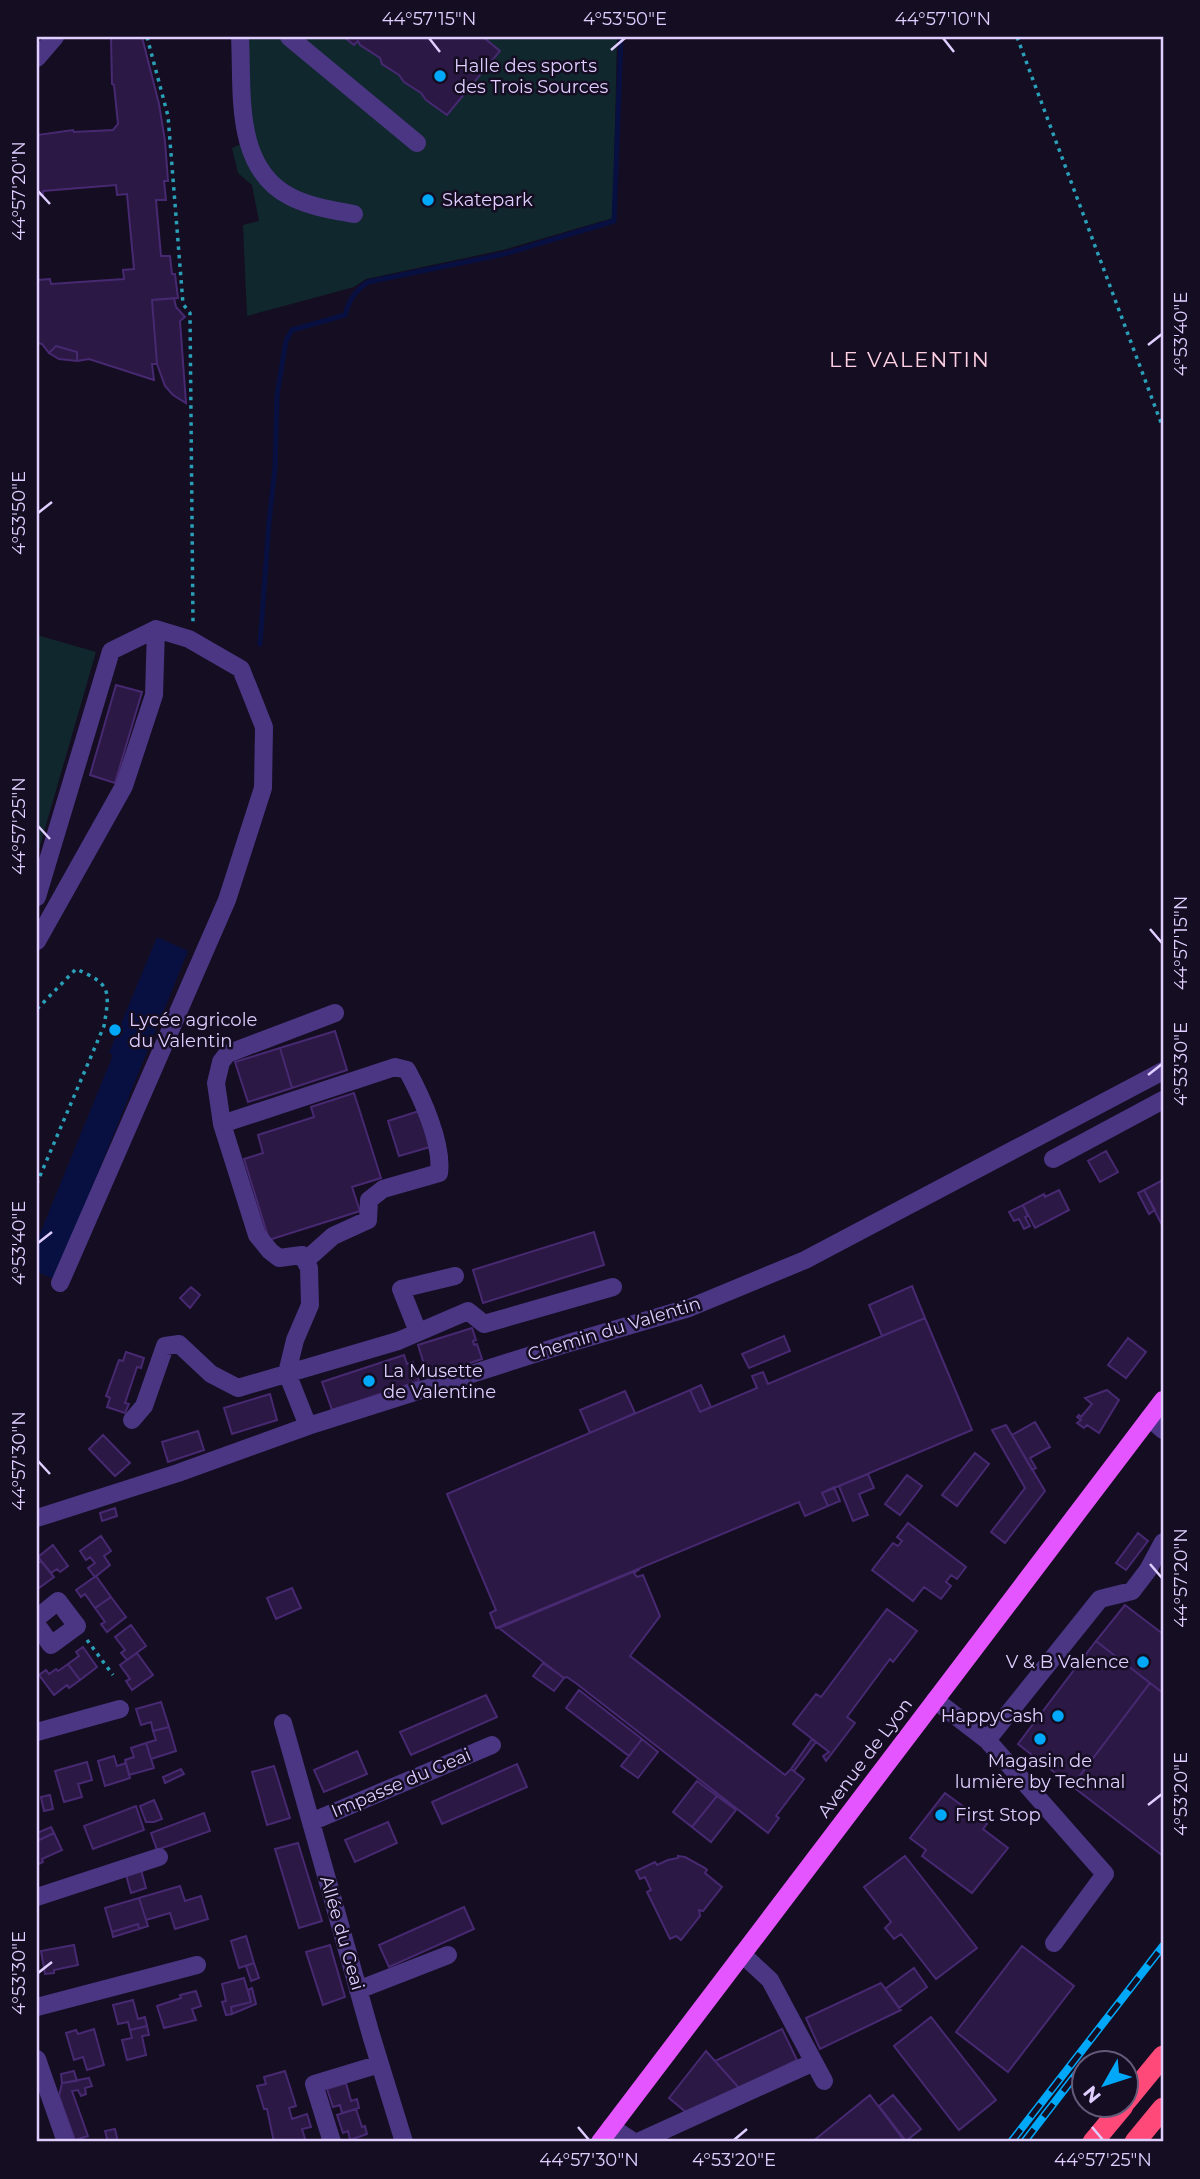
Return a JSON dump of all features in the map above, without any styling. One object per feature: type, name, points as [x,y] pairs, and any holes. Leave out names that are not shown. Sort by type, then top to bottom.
[{"type":"highway","points":[[1140,2084],[1163,2056]]},
{"type":"highway","points":[[1135,2142],[1163,2108]]},
{"type":"highway","points":[[1093,2142],[1111,2120]]},
{"type":"main road","name":"Avenue de Lyon","points":[[600,2142],[935,1700],[1156,1424],[1163,1400]]},
{"type":"street","points":[[37,58],[55,37]]},
{"type":"street","points":[[240,37],[245,125],[249,148],[263,174],[290,197],[315,206],[354,214]]},
{"type":"street","points":[[289,37],[417,143]]},
{"type":"street","points":[[37,941],[124,786],[154,695],[156,629]]},
{"type":"street","points":[[37,897],[111,651],[156,629],[189,639],[241,669],[264,727],[263,788],[227,900],[60,1283]]},
{"type":"street","points":[[308,1426],[287,1373],[295,1340],[310,1305],[309,1268],[302,1255],[279,1258],[257,1235],[222,1124],[216,1083],[221,1062],[227,1054],[335,1013]]},
{"type":"street","points":[[222,1124],[395,1067],[407,1070],[419,1091],[441,1159],[439,1172],[383,1189],[369,1200],[368,1220],[333,1237],[305,1261]]},
{"type":"street","name":"Chemin du Valentin","points":[[37,1518],[178,1473],[308,1426],[689,1308],[804,1260],[1163,1071]]},
{"type":"street","points":[[1053,1159],[1163,1100]]},
{"type":"street","points":[[418,1332],[401,1289],[455,1276]]},
{"type":"street","points":[[132,1420],[144,1406],[165,1346],[179,1344],[211,1374],[238,1388],[398,1340],[468,1311],[484,1324],[614,1287]]},
{"type":"street","points":[[988,1740],[1100,1599],[1132,1591],[1148,1570],[1163,1542]]},
{"type":"street","points":[[58,1601],[77,1626],[51,1644],[38,1628],[58,1601]]},
{"type":"street","points":[[935,1700],[988,1740],[1105,1874],[1054,1943]]},
{"type":"street","points":[[37,1732],[120,1709]]},
{"type":"street","name":"Allée du Geai","points":[[283,1723],[404,2142]]},
{"type":"street","name":"Impasse du Geai","points":[[311,1822],[492,1745]]},
{"type":"street","points":[[37,1897],[159,1857]]},
{"type":"street","points":[[742,1954],[770,1980],[824,2081]]},
{"type":"street","points":[[358,1990],[448,1955]]},
{"type":"street","points":[[37,2007],[197,1965]]},
{"type":"street","points":[[37,2059],[66,2142]]},
{"type":"street","points":[[611,2127],[636,2142],[814,2063]]},
{"type":"street","points":[[332,2142],[314,2084],[380,2064]]},
{"type":"path","points":[[147,37],[168,116],[183,304],[190,313],[193,628],[189,639]]},
{"type":"path","points":[[1017,37],[1163,428]]},
{"type":"path","points":[[37,1009],[76,969],[98,978],[109,998],[104,1026],[37,1183]]},
{"type":"path","points":[[77,1626],[113,1675]]},
{"type":"green space","points":[[244,37],[617,37],[613,218],[503,250],[366,279],[354,287],[247,316],[243,225],[259,221],[252,185],[238,173],[232,148],[252,139]]},
{"type":"green space","points":[[37,635],[96,652],[37,856]]},
{"type":"shaded area","points":[[157,937],[188,951],[55,1279],[37,1272],[37,1241],[113,1055],[109,1053]]},
{"type":"building","points":[[111,37],[142,37],[159,104],[165,141],[168,181],[164,181],[166,200],[156,200],[161,256],[170,256],[178,298],[152,300],[157,364],[152,364],[154,380],[89,359],[77,361],[77,352],[56,346],[49,353],[42,344],[37,343],[38,280],[50,279],[51,284],[124,279],[123,270],[134,269],[127,194],[117,195],[116,185],[43,191],[43,195],[37,195],[37,135],[73,130],[113,130],[118,124],[112,84]]},
{"type":"building","name":"Halle des sports des Trois Sources","points":[[344,37],[483,37],[500,51],[447,115],[382,64],[380,58],[358,41],[354,45]]},
{"type":"building","points":[[174,298],[176,307],[185,317],[180,321],[186,403],[165,386],[157,364],[152,300]]},
{"type":"building","points":[[56,346],[77,352],[77,361],[59,359],[49,353]]},
{"type":"building","points":[[116,685],[142,692],[115,783],[90,775]]},
{"type":"building","points":[[335,1031],[347,1070],[292,1088],[280,1048]]},
{"type":"building","points":[[280,1048],[292,1088],[248,1102],[235,1062]]},
{"type":"building","points":[[354,1093],[381,1178],[352,1187],[360,1211],[269,1240],[244,1159],[263,1153],[258,1135],[314,1117],[311,1107]]},
{"type":"building","points":[[419,1111],[430,1147],[399,1156],[388,1121]]},
{"type":"building","points":[[1106,1151],[1118,1172],[1100,1182],[1088,1161]]},
{"type":"building","points":[[1163,1180],[1163,1224],[1162,1225],[1144,1190]]},
{"type":"building","points":[[1059,1190],[1069,1210],[1035,1228],[1023,1205]]},
{"type":"building","points":[[1144,1190],[1155,1210],[1149,1214],[1138,1193]]},
{"type":"building","points":[[1023,1205],[1030,1226],[1024,1229],[1019,1219],[1014,1221],[1009,1212]]},
{"type":"building","points":[[594,1232],[604,1265],[483,1303],[473,1270]]},
{"type":"building","points":[[912,1286],[925,1318],[882,1336],[869,1305]]},
{"type":"building","points":[[191,1287],[200,1295],[190,1308],[180,1298]]},
{"type":"building","points":[[925,1318],[972,1430],[822,1493],[828,1506],[805,1516],[799,1502],[496,1628],[490,1613],[496,1610],[447,1494],[690,1390],[700,1412],[757,1388],[752,1376],[763,1372],[768,1384]]},
{"type":"building","points":[[472,1328],[476,1340],[473,1341],[474,1345],[477,1344],[482,1359],[428,1377],[418,1345]]},
{"type":"building","points":[[784,1336],[790,1351],[749,1368],[742,1354]]},
{"type":"building","points":[[1128,1338],[1146,1352],[1126,1378],[1108,1365]]},
{"type":"building","points":[[126,1352],[144,1358],[141,1368],[137,1367],[125,1403],[129,1404],[125,1413],[107,1407],[110,1398],[106,1396],[119,1360],[123,1361]]},
{"type":"building","points":[[404,1355],[407,1364],[413,1362],[419,1381],[332,1410],[322,1382]]},
{"type":"building","points":[[701,1385],[711,1407],[700,1412],[690,1390]]},
{"type":"building","points":[[1107,1390],[1119,1400],[1099,1433],[1087,1425],[1084,1428],[1077,1423],[1081,1420],[1077,1417],[1081,1417],[1092,1404],[1085,1398]]},
{"type":"building","points":[[625,1391],[635,1413],[590,1433],[580,1410]]},
{"type":"building","points":[[270,1394],[277,1420],[232,1434],[224,1408]]},
{"type":"building","points":[[1035,1422],[1050,1447],[1030,1458],[1036,1468],[1032,1470],[1012,1435]]},
{"type":"building","points":[[1006,1425],[1045,1491],[1005,1543],[991,1532],[1025,1488],[992,1430]]},
{"type":"building","points":[[198,1431],[204,1450],[168,1462],[162,1442]]},
{"type":"building","points":[[103,1435],[130,1463],[115,1476],[89,1449]]},
{"type":"building","points":[[975,1453],[989,1464],[957,1506],[942,1495]]},
{"type":"building","points":[[868,1474],[874,1488],[859,1494],[868,1515],[853,1521],[839,1486]]},
{"type":"building","points":[[907,1475],[922,1486],[900,1515],[885,1504]]},
{"type":"building","points":[[834,1487],[840,1501],[828,1506],[822,1493]]},
{"type":"building","points":[[115,1508],[117,1516],[102,1521],[100,1513]]},
{"type":"building","points":[[908,1523],[966,1567],[957,1579],[951,1575],[946,1582],[951,1586],[941,1599],[924,1587],[913,1601],[872,1570],[893,1543],[898,1546],[902,1541],[897,1537]]},
{"type":"building","points":[[1138,1533],[1148,1541],[1126,1570],[1116,1563]]},
{"type":"building","points":[[101,1536],[111,1551],[104,1556],[110,1565],[95,1577],[88,1568],[95,1563],[90,1557],[86,1560],[80,1551]]},
{"type":"building","points":[[53,1545],[68,1566],[60,1572],[57,1569],[51,1573],[38,1557]]},
{"type":"building","points":[[41,1561],[54,1577],[39,1588],[37,1564]]},
{"type":"building","points":[[640,1569],[634,1573],[637,1577],[643,1575],[660,1616],[630,1656],[785,1775],[791,1769],[804,1779],[776,1816],[779,1818],[768,1833],[577,1684],[567,1677],[564,1678],[499,1628]]},
{"type":"building","points":[[96,1576],[111,1597],[95,1608],[85,1594],[81,1597],[76,1590]]},
{"type":"building","points":[[292,1588],[301,1608],[276,1619],[267,1598]]},
{"type":"building","points":[[111,1597],[126,1617],[107,1632],[101,1624],[105,1622],[95,1608]]},
{"type":"building","name":"V & B Valence","points":[[1125,1605],[1163,1634],[1163,1693],[1096,1641]]},
{"type":"building","points":[[887,1609],[917,1631],[893,1662],[890,1659],[847,1717],[855,1723],[826,1761],[823,1756],[829,1752],[793,1724],[816,1694],[821,1697]]},
{"type":"building","points":[[131,1625],[146,1646],[127,1660],[121,1653],[125,1650],[115,1637]]},
{"type":"building","points":[[1096,1641],[1150,1683],[1072,1786],[1018,1744]]},
{"type":"building","points":[[83,1647],[97,1667],[80,1680],[68,1664],[79,1656],[76,1652]]},
{"type":"building","points":[[137,1653],[153,1675],[132,1690],[126,1681],[130,1679],[120,1665]]},
{"type":"building","points":[[543,1663],[564,1678],[554,1691],[533,1676]]},
{"type":"building","points":[[68,1664],[80,1680],[69,1688],[67,1685],[54,1695],[39,1675],[46,1670],[49,1674],[56,1669],[58,1671]]},
{"type":"building","points":[[1150,1683],[1163,1693],[1163,1856],[1072,1786]]},
{"type":"building","points":[[579,1690],[642,1739],[629,1756],[566,1708]]},
{"type":"building","points":[[486,1695],[497,1717],[411,1755],[400,1732]]},
{"type":"building","points":[[161,1702],[169,1727],[153,1731],[151,1722],[141,1725],[136,1709]]},
{"type":"building","points":[[169,1727],[176,1751],[151,1759],[146,1743],[156,1740],[153,1731]]},
{"type":"building","points":[[642,1739],[658,1752],[638,1778],[621,1766]]},
{"type":"building","points":[[812,1739],[816,1742],[794,1771],[791,1769]]},
{"type":"building","points":[[146,1743],[154,1768],[129,1775],[125,1760],[134,1757],[131,1748]]},
{"type":"building","points":[[357,1751],[367,1774],[324,1792],[314,1770]]},
{"type":"building","points":[[114,1756],[117,1766],[126,1763],[130,1778],[105,1786],[98,1761]]},
{"type":"building","points":[[87,1762],[92,1780],[78,1784],[82,1797],[64,1802],[55,1771]]},
{"type":"building","points":[[517,1764],[527,1787],[442,1824],[432,1802]]},
{"type":"building","points":[[274,1766],[290,1818],[267,1825],[252,1772]]},
{"type":"building","points":[[181,1769],[184,1774],[165,1783],[163,1777]]},
{"type":"building","points":[[697,1781],[717,1796],[692,1827],[673,1812]]},
{"type":"building","points":[[945,1793],[987,1824],[983,1829],[1008,1848],[972,1893],[922,1856],[926,1850],[910,1838]]},
{"type":"building","points":[[50,1795],[53,1809],[44,1811],[41,1797]]},
{"type":"building","points":[[717,1796],[736,1810],[711,1842],[692,1827]]},
{"type":"building","points":[[154,1800],[162,1819],[146,1822],[140,1806]]},
{"type":"building","points":[[136,1806],[144,1830],[93,1849],[84,1826]]},
{"type":"building","points":[[204,1813],[210,1831],[157,1850],[151,1833]]},
{"type":"building","points":[[388,1822],[397,1843],[355,1862],[345,1840]]},
{"type":"building","points":[[51,1827],[54,1833],[39,1840],[37,1833]]},
{"type":"building","points":[[54,1833],[62,1850],[42,1859],[43,1862],[37,1865],[37,1841]]},
{"type":"building","points":[[298,1843],[322,1921],[299,1928],[275,1849]]},
{"type":"building","points":[[678,1856],[705,1868],[705,1873],[722,1887],[703,1911],[699,1910],[700,1916],[681,1940],[676,1936],[670,1939],[647,1892],[651,1890],[645,1877],[640,1879],[636,1871]]},
{"type":"building","points":[[905,1856],[977,1948],[936,1979],[901,1934],[894,1939],[885,1928],[891,1922],[864,1887]]},
{"type":"building","points":[[140,1866],[146,1888],[131,1893],[125,1871]]},
{"type":"building","points":[[180,1886],[185,1901],[201,1896],[208,1919],[175,1929],[170,1913],[146,1920],[139,1898]]},
{"type":"building","points":[[139,1898],[148,1926],[139,1929],[138,1924],[112,1932],[105,1908]]},
{"type":"building","points":[[464,1907],[474,1929],[389,1967],[379,1945]]},
{"type":"building","points":[[138,1924],[139,1929],[113,1937],[112,1932]]},
{"type":"building","points":[[246,1936],[254,1963],[239,1968],[231,1941]]},
{"type":"building","points":[[74,1945],[78,1965],[45,1974],[41,1951]]},
{"type":"building","points":[[330,1945],[345,1997],[323,2005],[306,1952]]},
{"type":"building","points":[[1022,1946],[1074,1986],[1008,2072],[956,2032]]},
{"type":"building","points":[[254,1963],[259,1978],[251,1981],[246,1966]]},
{"type":"building","points":[[914,1968],[927,1987],[899,2008],[885,1989]]},
{"type":"building","points":[[244,1978],[251,2002],[231,2007],[232,2014],[226,2015],[222,2002],[226,2001],[222,1984]]},
{"type":"building","points":[[881,1983],[901,2010],[820,2049],[806,2018]]},
{"type":"building","points":[[252,1988],[256,2004],[232,2014],[231,2007],[251,2002],[248,1990]]},
{"type":"building","points":[[196,1991],[201,2006],[192,2009],[196,2020],[164,2028],[157,2006]]},
{"type":"building","points":[[133,2000],[138,2019],[145,2017],[147,2026],[130,2030],[128,2022],[118,2024],[113,2005]]},
{"type":"building","points":[[931,2017],[996,2100],[959,2130],[894,2046]]},
{"type":"building","points":[[147,2026],[149,2035],[142,2036],[146,2055],[127,2060],[122,2040],[132,2038],[130,2030]]},
{"type":"building","points":[[94,2029],[104,2065],[87,2070],[83,2057],[74,2060],[66,2033],[76,2030],[78,2034]]},
{"type":"building","points":[[782,2029],[797,2060],[739,2088],[715,2061]]},
{"type":"building","points":[[706,2051],[739,2088],[687,2113],[669,2098]]},
{"type":"building","points":[[74,2071],[77,2081],[62,2083],[61,2074]]},
{"type":"building","points":[[285,2071],[296,2106],[289,2108],[292,2119],[307,2114],[311,2127],[302,2129],[306,2142],[274,2142],[267,2109],[264,2109],[257,2086],[266,2084],[264,2077]]},
{"type":"building","points":[[89,2078],[92,2086],[85,2088],[86,2094],[81,2096],[78,2090],[72,2091],[88,2136],[75,2140],[59,2096],[62,2083]]},
{"type":"building","points":[[346,2083],[351,2101],[357,2099],[359,2108],[342,2113],[340,2105],[333,2107],[327,2089]]},
{"type":"building","points":[[870,2095],[905,2142],[812,2142]]},
{"type":"building","points":[[893,2095],[921,2129],[906,2141],[879,2106]]},
{"type":"building","points":[[356,2109],[367,2134],[350,2140],[348,2131],[343,2133],[337,2115]]},
{"type":"building","points":[[115,2129],[118,2142],[108,2142],[105,2131]]},
{"type":"waterway","points":[[260,644],[275,468],[277,395],[286,341],[292,330],[345,315],[353,296],[368,282],[504,254],[614,221],[621,37]]},
{"type":"railway","points":[[1011,2142],[1163,1946]]},
{"type":"railway","points":[[1024,2142],[1070,2082]]},
{"type":"place","name":"Halle des sports des Trois Sources","points":[[440,76]]},
{"type":"place","name":"Skatepark","points":[[428,200]]},
{"type":"place","name":"Lycée agricole du Valentin","points":[[115,1030]]},
{"type":"place","name":"La Musette de Valentine","points":[[369,1381]]},
{"type":"place","name":"V & B Valence","points":[[1143,1662]]},
{"type":"place","name":"HappyCash","points":[[1058,1716]]},
{"type":"place","name":"Magasin de lumière by Technal","points":[[1040,1739]]},
{"type":"place","name":"First Stop","points":[[941,1815]]},
{"type":"district","name":"LE VALENTIN","points":[[910,360]]}]
